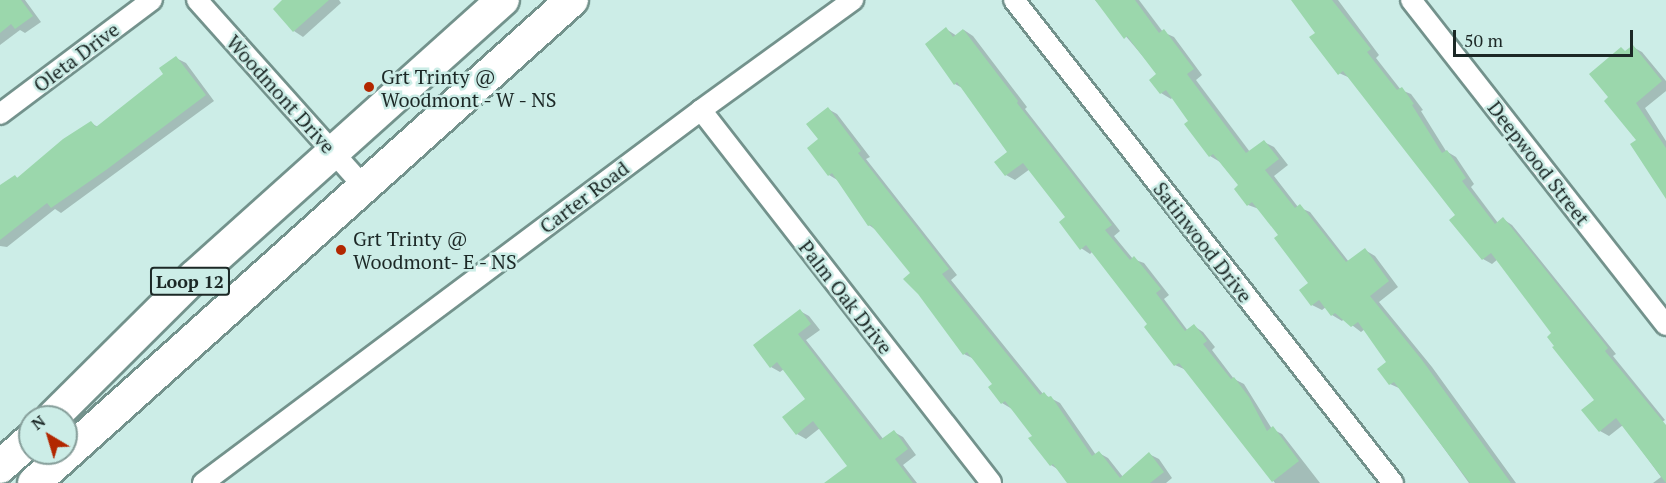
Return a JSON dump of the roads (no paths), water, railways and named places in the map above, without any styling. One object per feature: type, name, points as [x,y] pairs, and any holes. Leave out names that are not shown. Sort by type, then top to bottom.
[{"type":"main road","name":"Loop 12","points":[[65,405],[194,277],[503,0]]},
{"type":"main road","name":"Loop 12","points":[[34,483],[572,0]]},
{"type":"main road","points":[[0,467],[18,451]]},
{"type":"street","name":"Oleta Drive","points":[[0,114],[152,0]]},
{"type":"street","name":"Woodmont Drive","points":[[197,0],[365,188]]},
{"type":"street","name":"Carter Road","points":[[203,483],[701,110],[853,0]]},
{"type":"street","name":"Satinwood Drive","points":[[1014,0],[1392,483]]},
{"type":"street","name":"Deepwood Street","points":[[1411,0],[1666,325]]},
{"type":"street","name":"Palm Oak Drive","points":[[701,110],[992,483]]},
{"type":"place","name":"Grt Trinty @ Woodmont - W - NS","points":[[369,87]]},
{"type":"place","name":"Grt Trinty @ Woodmont- E - NS","points":[[341,250]]}]
